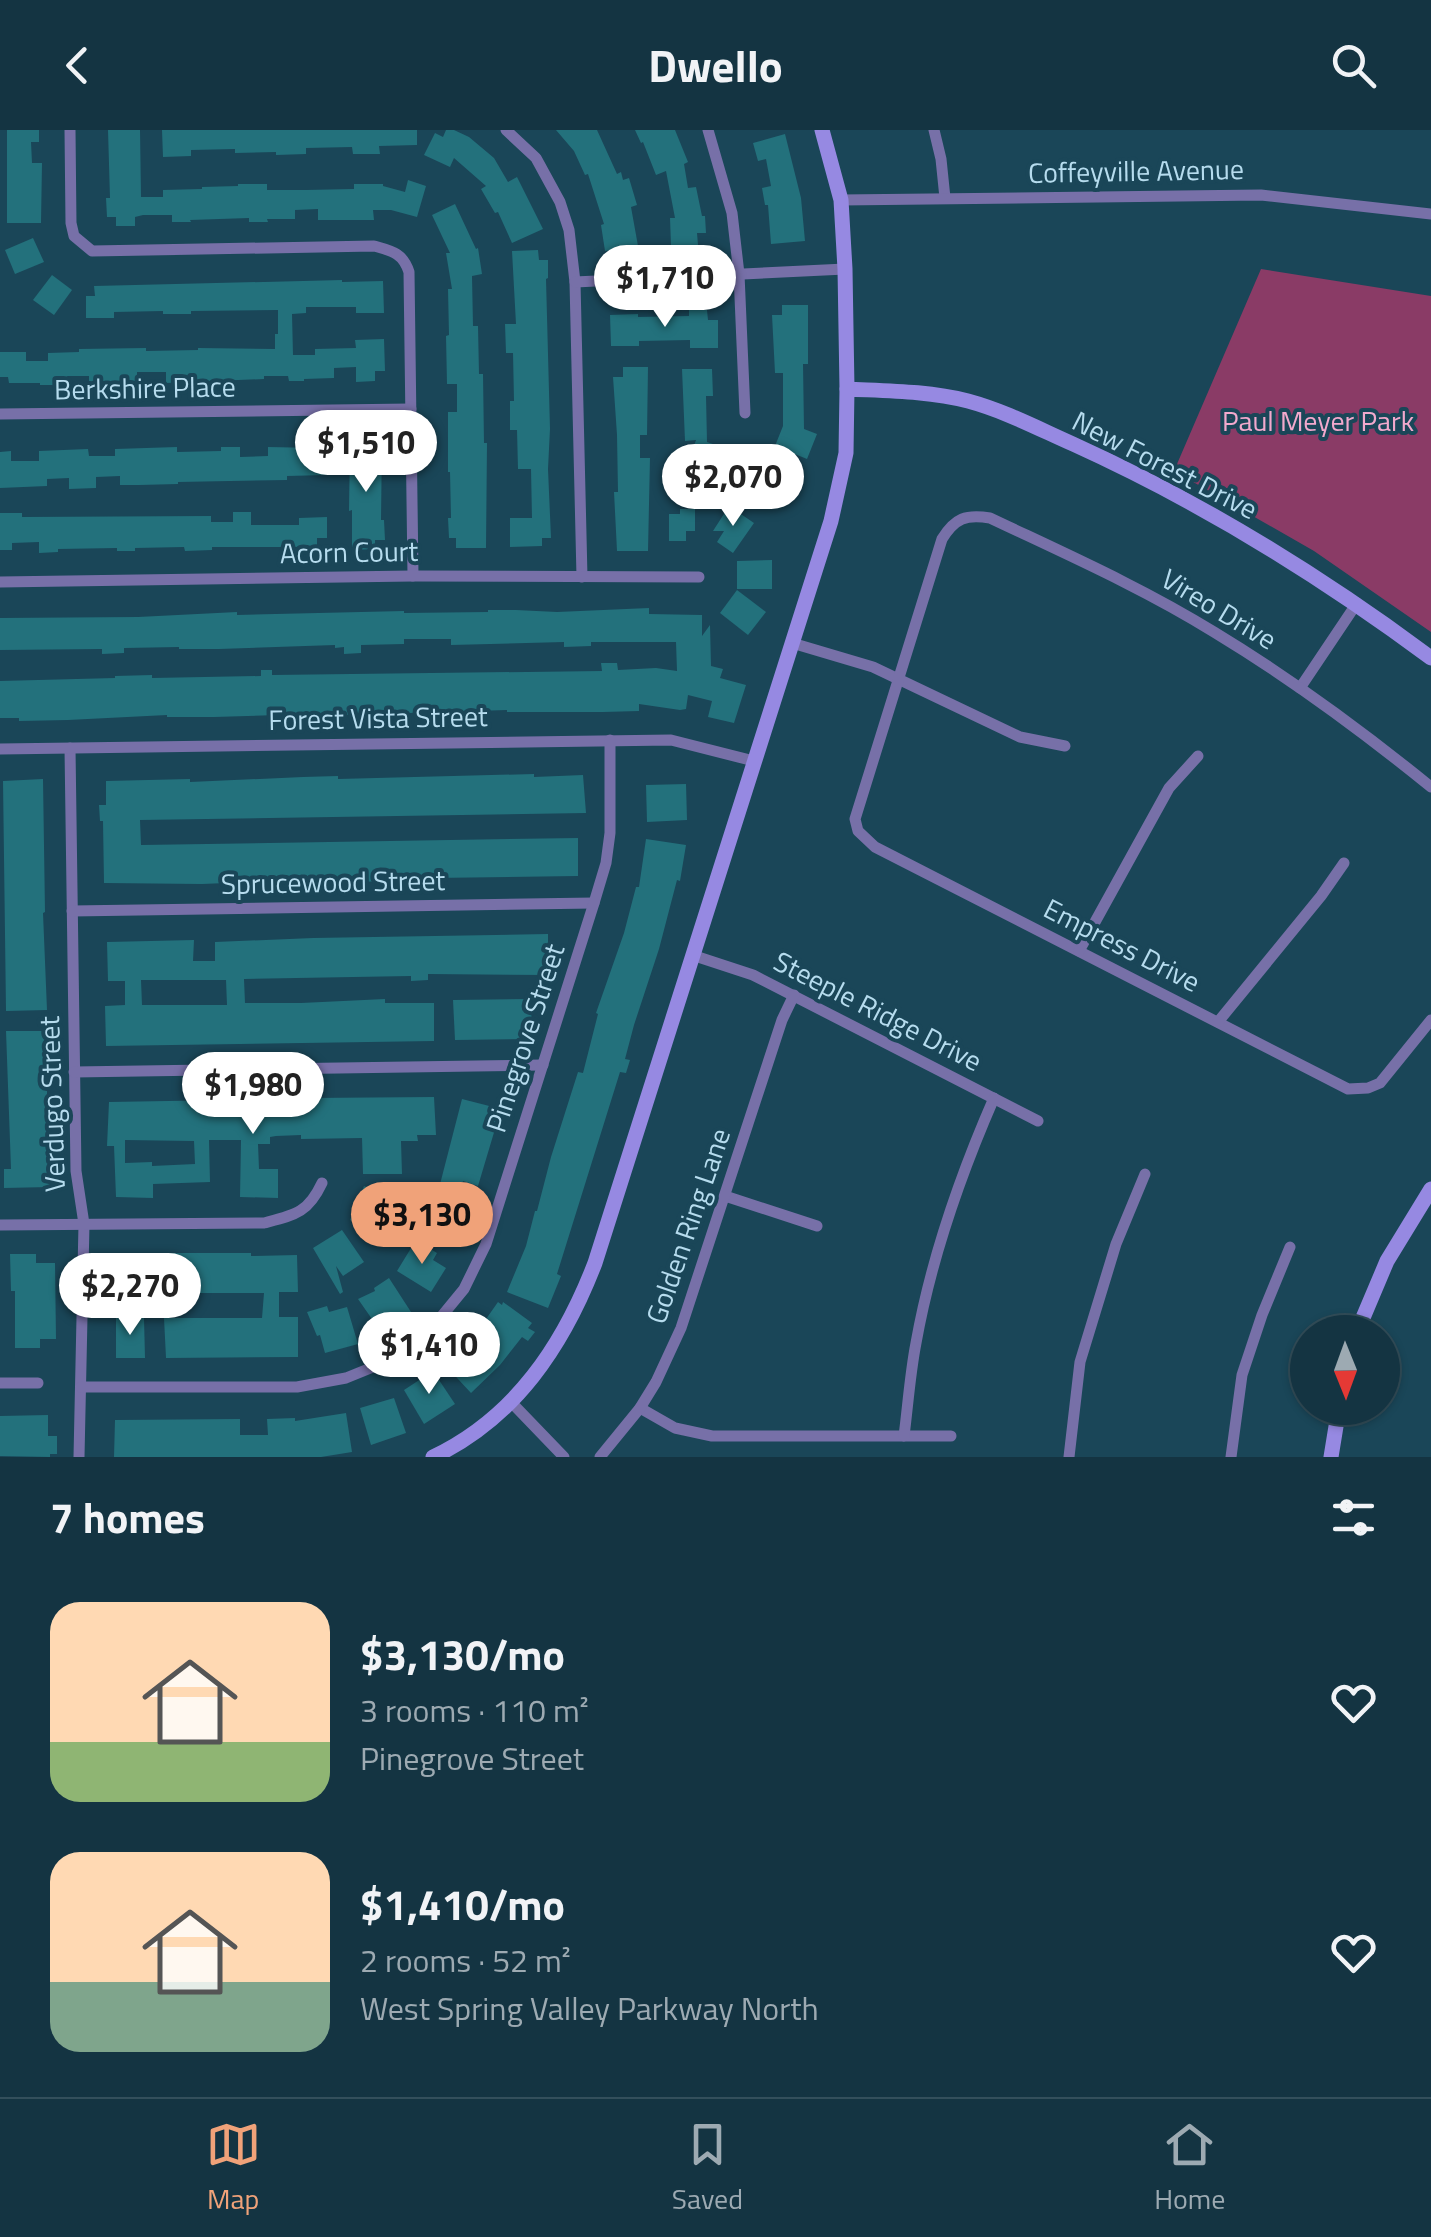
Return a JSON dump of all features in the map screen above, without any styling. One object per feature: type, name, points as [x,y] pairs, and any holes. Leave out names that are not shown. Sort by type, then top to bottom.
[{"type":"street","points":[[70,130],[71,223],[74,236],[92,250],[374,246],[397,253],[406,261],[413,576]]},
{"type":"street","points":[[506,130],[536,158],[560,202],[569,230],[575,282],[582,577]]},
{"type":"street","points":[[708,130],[732,213],[739,274],[745,413]]},
{"type":"street","points":[[432,1457],[482,1428],[511,1402],[550,1356],[580,1303],[831,522],[846,453],[848,389],[841,200],[822,130]]},
{"type":"street","points":[[934,130],[945,198]]},
{"type":"street","name":"Coffeyville Avenue","points":[[841,200],[1261,194],[1431,214]]},
{"type":"street","points":[[575,282],[845,269]]},
{"type":"street","name":"New Forest Drive","points":[[848,389],[923,392],[969,402],[1007,414],[1129,469],[1258,540],[1357,603],[1431,658]]},
{"type":"street","name":"Berkshire Place","points":[[0,414],[411,409]]},
{"type":"street","name":"Vireo Drive","points":[[898,677],[942,539],[960,519],[990,518],[1103,571],[1212,630],[1300,688],[1431,787]]},
{"type":"street","name":"Acorn Court","points":[[0,582],[413,576],[699,577]]},
{"type":"street","points":[[1300,688],[1357,603]]},
{"type":"street","points":[[792,643],[898,677],[1020,737],[1065,746]]},
{"type":"street","name":"Empress Drive","points":[[898,677],[855,819],[858,831],[875,848],[1348,1089],[1368,1088],[1380,1082],[1431,1020]]},
{"type":"street","name":"Pinegrove Street","points":[[81,1388],[297,1387],[346,1378],[378,1365],[432,1328],[464,1289],[486,1244],[606,863],[610,833],[610,740]]},
{"type":"street","name":"Forest Vista Street","points":[[0,749],[670,740],[754,761]]},
{"type":"street","name":"Verdugo Street","points":[[70,748],[76,1171],[84,1224],[80,1457]]},
{"type":"street","points":[[1079,951],[1168,788],[1198,756]]},
{"type":"street","points":[[1218,1022],[1344,863]]},
{"type":"street","name":"Sprucewood Street","points":[[72,911],[594,903]]},
{"type":"street","name":"Steeple Ridge Drive","points":[[692,954],[752,975],[1038,1121]]},
{"type":"street","name":"Golden Ring Lane","points":[[600,1457],[640,1408],[682,1328],[782,1020],[794,996]]},
{"type":"street","points":[[74,1072],[543,1065]]},
{"type":"street","points":[[904,1436],[916,1343],[935,1259],[994,1098]]},
{"type":"street","points":[[1070,1457],[1080,1362],[1116,1244],[1145,1174]]},
{"type":"street","points":[[0,1225],[264,1223],[295,1215],[314,1200],[322,1183]]},
{"type":"street","points":[[1365,1315],[1387,1262],[1431,1189]]},
{"type":"street","points":[[725,1196],[818,1226]]},
{"type":"street","points":[[1231,1457],[1242,1375],[1290,1248]]},
{"type":"street","points":[[0,1384],[38,1383]]},
{"type":"street","points":[[511,1402],[564,1457]]},
{"type":"street","points":[[640,1408],[675,1428],[712,1436],[951,1436]]},
{"type":"street","points":[[1331,1457],[1336,1425]]},
{"type":"green space","name":"Paul Meyer Park","points":[[1261,269],[1431,296],[1431,632],[1314,551],[1174,471]]},
{"type":"building","points":[[7,130],[39,130],[39,142],[31,142],[32,163],[42,163],[41,223],[7,223]]},
{"type":"building","points":[[108,130],[140,130],[141,197],[163,197],[163,190],[238,184],[267,184],[267,190],[306,190],[383,184],[405,192],[408,180],[426,186],[417,217],[373,210],[374,220],[318,220],[318,209],[295,210],[295,219],[267,219],[268,222],[249,222],[249,218],[172,222],[172,215],[143,215],[135,217],[135,226],[116,226],[116,217],[107,217]]},
{"type":"building","points":[[162,130],[417,130],[417,145],[379,146],[380,154],[353,154],[352,147],[306,148],[306,154],[276,155],[235,153],[235,149],[191,150],[191,156],[163,157]]},
{"type":"building","points":[[446,130],[469,137],[494,158],[508,182],[517,177],[543,229],[512,243],[498,212],[495,213],[481,189],[486,186],[454,158],[450,167],[424,155],[435,133],[443,137]]},
{"type":"building","points":[[556,130],[597,130],[617,174],[621,172],[623,180],[629,178],[637,205],[631,207],[638,246],[605,251],[601,225],[604,224],[588,174],[585,175],[574,151]]},
{"type":"building","points":[[635,130],[675,130],[688,162],[684,164],[688,188],[696,187],[705,216],[706,233],[697,233],[698,245],[671,246],[670,218],[675,218],[666,171],[656,175]]},
{"type":"building","points":[[785,134],[801,198],[805,241],[771,244],[768,205],[762,188],[771,186],[766,159],[758,161],[753,143]]},
{"type":"building","points":[[455,204],[478,248],[482,274],[472,276],[473,326],[478,326],[487,443],[486,548],[456,548],[456,538],[449,538],[448,412],[457,412],[457,384],[447,384],[448,289],[452,289],[446,253],[450,253],[432,215]]},
{"type":"building","points":[[33,238],[44,262],[15,274],[5,250]]},
{"type":"building","points":[[538,250],[539,260],[548,260],[551,538],[542,538],[542,546],[510,547],[510,518],[532,518],[531,469],[518,469],[517,430],[510,430],[513,353],[506,353],[505,324],[516,324],[512,251]]},
{"type":"building","points":[[52,275],[72,290],[54,315],[33,300]]},
{"type":"building","points":[[383,281],[384,313],[356,313],[356,307],[306,307],[306,313],[292,314],[293,355],[315,355],[315,349],[356,348],[355,340],[384,339],[385,371],[375,371],[375,381],[356,382],[356,367],[334,368],[334,378],[304,381],[264,376],[166,383],[166,372],[137,372],[137,386],[89,383],[89,376],[67,376],[68,379],[59,379],[60,385],[9,383],[8,377],[0,377],[0,352],[26,352],[26,361],[48,361],[48,353],[79,349],[275,349],[278,310],[114,312],[114,318],[86,318],[86,296],[95,296],[94,286]]},
{"type":"building","points":[[782,305],[808,305],[808,364],[803,364],[804,429],[817,434],[807,459],[775,446],[783,426],[783,373],[775,373],[772,315],[782,315]]},
{"type":"building","points":[[689,310],[707,310],[708,320],[718,320],[718,348],[690,348],[690,340],[611,346],[610,315],[689,316]]},
{"type":"building","points":[[623,367],[648,367],[647,435],[640,435],[640,458],[650,458],[648,551],[617,551],[613,377],[623,377]]},
{"type":"building","points":[[682,369],[712,369],[713,396],[706,396],[707,442],[737,452],[727,486],[685,473],[696,440],[685,441]]},
{"type":"building","points":[[382,442],[381,520],[385,540],[375,540],[375,549],[352,550],[350,443]]},
{"type":"building","points":[[177,447],[177,452],[240,447],[240,457],[268,456],[268,447],[318,448],[318,457],[326,457],[326,475],[139,485],[120,485],[120,476],[96,477],[96,488],[69,489],[69,478],[47,479],[47,486],[0,488],[0,452],[11,451],[11,461],[39,461],[39,451],[88,449],[89,456],[115,456],[115,449]]},
{"type":"building","points":[[778,450],[782,489],[752,492],[747,453]]},
{"type":"building","points":[[729,506],[754,523],[733,553],[717,542],[724,531],[713,531]]},
{"type":"building","points":[[680,509],[695,509],[695,531],[686,531],[686,541],[669,541],[669,514],[680,514]]},
{"type":"building","points":[[233,512],[251,512],[251,525],[299,525],[299,518],[327,517],[327,538],[317,538],[317,547],[58,549],[39,553],[39,542],[12,543],[12,550],[0,550],[0,513],[22,513],[22,517],[211,516],[211,522],[233,522]]},
{"type":"building","points":[[772,560],[772,589],[737,589],[737,561]]},
{"type":"building","points":[[737,590],[766,612],[748,635],[720,613]]},
{"type":"building","points":[[649,608],[649,614],[702,615],[702,636],[710,625],[711,666],[723,669],[720,678],[746,685],[734,723],[708,717],[712,701],[688,695],[686,709],[680,710],[639,704],[639,711],[603,712],[167,715],[19,721],[0,718],[0,681],[152,675],[261,676],[261,670],[272,670],[272,675],[602,671],[601,663],[617,663],[618,670],[677,671],[676,642],[591,642],[591,646],[564,647],[564,642],[451,645],[451,639],[404,639],[404,644],[361,645],[361,653],[344,654],[344,647],[335,645],[124,648],[124,653],[102,654],[102,649],[0,650],[0,618]]},
{"type":"building","points":[[583,775],[586,813],[140,820],[141,845],[578,838],[578,876],[104,883],[99,805],[106,805],[106,781]]},
{"type":"building","points":[[43,779],[47,1010],[6,1011],[3,781]]},
{"type":"building","points":[[686,784],[687,820],[647,822],[646,785]]},
{"type":"building","points":[[646,839],[686,845],[680,881],[677,880],[634,1025],[625,1059],[630,1060],[626,1073],[620,1072],[557,1274],[561,1276],[548,1308],[507,1292],[526,1246],[578,1072],[583,1073],[596,1013],[639,887]]},
{"type":"building","points":[[548,934],[548,975],[428,974],[428,980],[411,981],[411,976],[244,979],[245,1003],[385,999],[385,1003],[434,1003],[434,1041],[106,1046],[105,1006],[125,1005],[125,981],[108,981],[107,942],[194,940],[193,961],[215,961],[215,942]],"holes":[[[141,980],[226,980],[227,1005],[142,1005]]]},
{"type":"building","points":[[531,999],[532,1039],[455,1040],[453,1000]]},
{"type":"building","points":[[6,1031],[47,1031],[50,1187],[4,1188],[4,1169],[11,1169]]},
{"type":"building","points":[[434,1097],[436,1135],[417,1135],[418,1141],[401,1141],[402,1174],[363,1174],[362,1138],[270,1137],[270,1144],[258,1144],[259,1169],[278,1169],[278,1198],[240,1197],[241,1140],[209,1140],[210,1182],[153,1184],[153,1198],[116,1197],[114,1146],[107,1146],[109,1102],[287,1099],[287,1114],[309,1113],[309,1098]],"holes":[[[125,1140],[194,1141],[195,1164],[125,1163]]]},
{"type":"building","points":[[462,1099],[501,1109],[478,1186],[463,1181],[456,1202],[470,1206],[461,1239],[424,1230]]},
{"type":"building","points":[[364,1186],[406,1204],[399,1219],[383,1219],[389,1223],[384,1235],[350,1220]]},
{"type":"building","points":[[342,1230],[364,1262],[343,1276],[336,1266],[343,1292],[340,1294],[313,1248]]},
{"type":"building","points":[[416,1240],[437,1253],[433,1260],[446,1268],[431,1292],[397,1271]]},
{"type":"building","points":[[118,1253],[297,1255],[298,1292],[279,1292],[279,1317],[298,1317],[298,1357],[166,1358],[164,1318],[262,1318],[264,1293],[163,1293],[163,1286],[143,1286],[143,1293],[118,1294]]},
{"type":"building","points":[[10,1254],[36,1254],[36,1263],[55,1263],[56,1339],[40,1339],[40,1348],[15,1348],[15,1291],[11,1291]]},
{"type":"building","points":[[389,1278],[411,1312],[381,1332],[358,1299]]},
{"type":"building","points":[[498,1302],[532,1323],[528,1328],[535,1332],[528,1341],[522,1337],[471,1393],[445,1365],[481,1331]]},
{"type":"building","points":[[327,1306],[329,1312],[347,1307],[358,1344],[325,1353],[307,1312]]},
{"type":"building","points":[[116,1318],[144,1318],[145,1358],[116,1358]]},
{"type":"building","points":[[433,1371],[455,1404],[424,1424],[404,1390]]},
{"type":"building","points":[[394,1398],[406,1433],[371,1445],[360,1408]]},
{"type":"building","points":[[346,1413],[352,1452],[321,1457],[114,1457],[115,1420],[240,1419],[240,1435],[268,1435],[267,1419],[295,1421]]},
{"type":"building","points":[[48,1415],[48,1436],[57,1436],[57,1454],[0,1456],[0,1416]]}]
